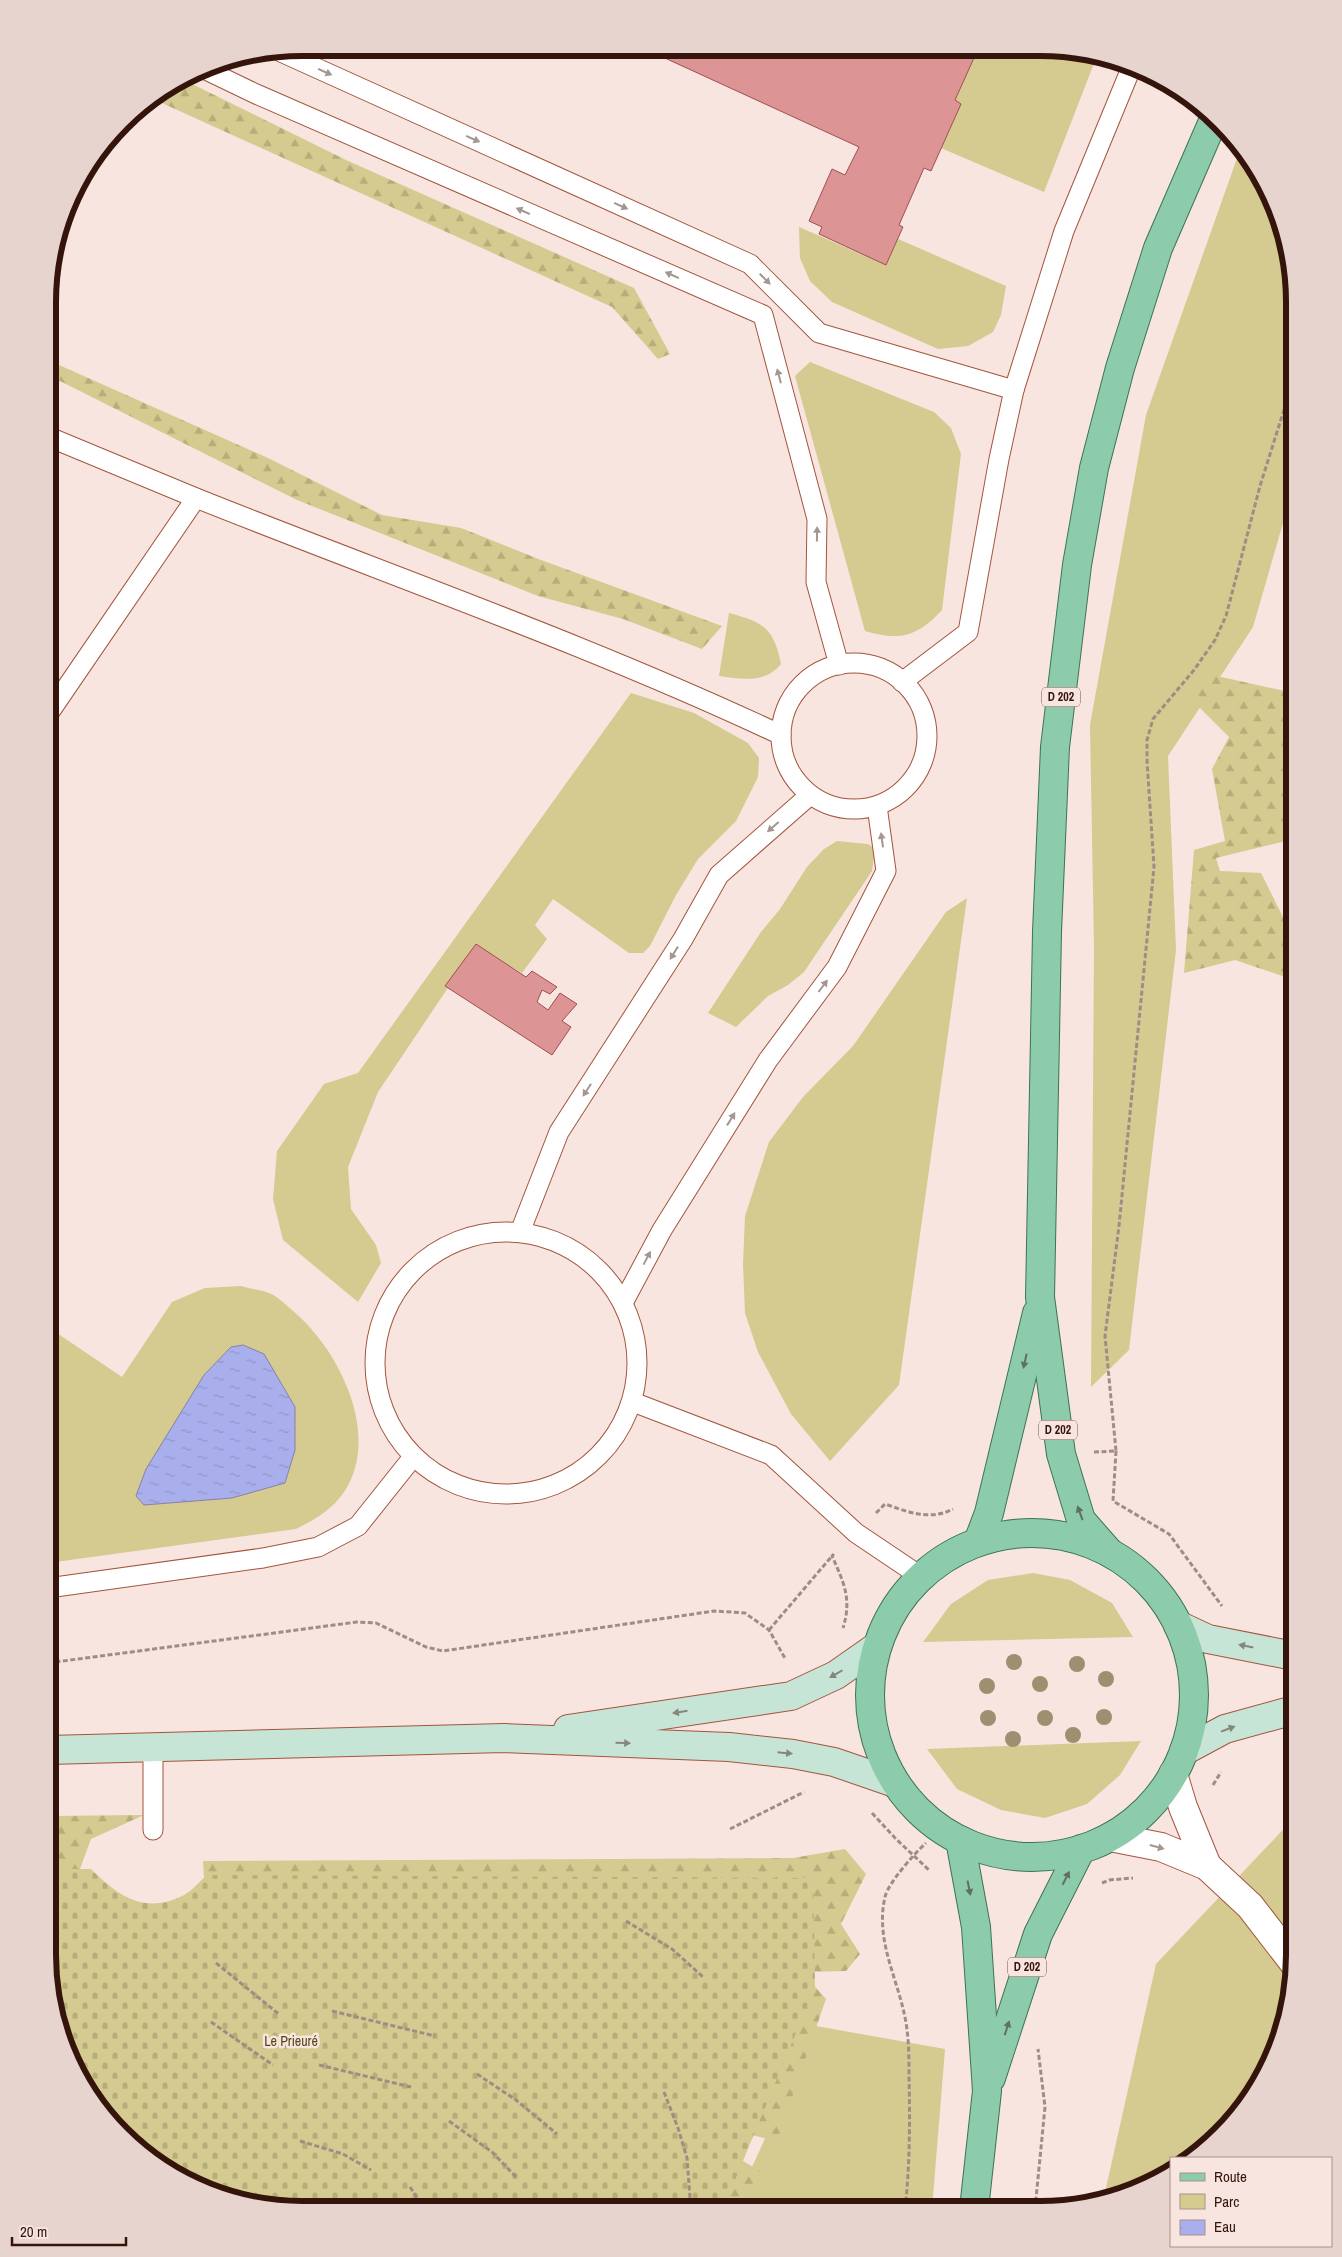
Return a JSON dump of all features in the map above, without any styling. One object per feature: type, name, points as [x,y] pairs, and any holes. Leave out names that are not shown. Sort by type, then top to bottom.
[{"type":"main road","name":"D 202","points":[[1108,1552],[1082,1520],[1061,1454],[1040,1297],[1047,932],[1055,747],[1077,565],[1094,468],[1120,368],[1158,248],[1211,125]]},
{"type":"main road","name":"D 202","points":[[978,1542],[989,1513],[1040,1297]]},
{"type":"main road","points":[[1031,1533],[1058,1535],[1084,1541],[1108,1552],[1130,1566],[1149,1583],[1165,1602],[1186,1644],[1194,1687],[1190,1730],[1179,1762],[1161,1793],[1146,1810],[1110,1837],[1081,1849],[1056,1855],[1007,1855],[951,1835],[908,1801],[895,1783],[882,1758],[869,1703],[870,1674],[876,1647],[887,1621],[920,1576],[978,1542],[1004,1535],[1031,1533]]},
{"type":"main road","points":[[1178,1625],[1208,1639],[1286,1654]]},
{"type":"main road","points":[[504,1738],[791,1696],[836,1675],[876,1647]]},
{"type":"main road","points":[[1179,1762],[1225,1729],[1286,1712]]},
{"type":"main road","points":[[56,1750],[504,1738],[729,1747],[793,1754],[834,1762],[895,1783]]},
{"type":"main road","name":"D 202","points":[[951,1835],[976,1927],[987,2092],[975,2201]]},
{"type":"main road","name":"D 202","points":[[987,2092],[1038,1934],[1081,1849]]},
{"type":"street","points":[[1179,1762],[1183,1807],[1207,1866]]},
{"type":"street","points":[[1110,1837],[1161,1847],[1207,1866],[1250,1906],[1286,1953]]},
{"type":"lane","points":[[291,57],[750,264],[819,333],[1014,390]]},
{"type":"lane","points":[[213,73],[265,98],[763,315],[817,519],[816,582],[839,665]]},
{"type":"lane","points":[[902,682],[968,632],[999,459],[1014,390],[1064,231],[1129,73]]},
{"type":"lane","points":[[56,440],[196,498],[535,628],[713,703],[781,735]]},
{"type":"lane","points":[[56,703],[196,498]]},
{"type":"lane","points":[[866,664],[886,671],[902,682],[918,702],[926,726],[925,751],[916,774],[900,794],[877,806],[854,810],[830,806],[810,795],[794,778],[784,758],[781,735],[784,714],[794,695],[808,680],[826,667],[839,665],[866,664]]},
{"type":"lane","points":[[520,1232],[559,1132],[683,939],[719,875],[810,795]]},
{"type":"lane","points":[[624,1301],[662,1230],[768,1060],[837,967],[886,871],[877,806]]},
{"type":"lane","points":[[520,1232],[562,1243],[598,1268],[624,1301],[637,1342],[639,1368],[633,1402],[613,1443],[580,1474],[538,1492],[493,1495],[449,1483],[412,1457],[388,1424],[376,1386],[375,1345],[387,1307],[410,1273],[441,1248],[479,1234],[520,1232]]},
{"type":"lane","points":[[633,1402],[771,1455],[856,1533],[920,1576]]},
{"type":"lane","points":[[56,1587],[263,1558],[318,1547],[358,1526],[412,1457]]},
{"type":"lane","points":[[153,1747],[153,1830]]},
{"type":"path","points":[[1227,1608],[1219,1605],[1169,1534],[1113,1501],[1116,1451],[1105,1336],[1119,1226],[1153,884],[1154,843],[1147,740],[1153,719],[1194,670],[1214,640],[1226,616],[1260,486],[1286,403]]},
{"type":"path","points":[[1061,1454],[1116,1451]]},
{"type":"path","points":[[768,1630],[832,1556],[885,1504],[925,1516],[942,1515],[958,1506]]},
{"type":"path","points":[[832,1556],[847,1594],[848,1613],[844,1628],[837,1635]]},
{"type":"path","points":[[56,1662],[357,1622],[376,1623],[426,1647],[443,1651],[714,1610],[745,1613],[768,1630],[790,1667],[791,1696]]},
{"type":"path","points":[[1211,1793],[1218,1774],[1224,1769]]},
{"type":"path","points":[[730,1829],[809,1789]]},
{"type":"path","points":[[867,1807],[932,1874]]},
{"type":"path","points":[[907,2201],[910,2105],[908,2032],[903,2002],[886,1954],[881,1928],[885,1895],[912,1855],[951,1835]]},
{"type":"path","points":[[1096,1887],[1109,1880],[1139,1879]]},
{"type":"path","points":[[626,1921],[672,1949],[703,1978]]},
{"type":"path","points":[[216,1963],[280,2015]]},
{"type":"path","points":[[332,2012],[435,2036]]},
{"type":"path","points":[[212,2022],[273,2065]]},
{"type":"path","points":[[1036,2201],[1045,2107],[1037,2039]]},
{"type":"path","points":[[319,2066],[411,2087]]},
{"type":"path","points":[[477,2074],[516,2100],[557,2134]]},
{"type":"path","points":[[664,2092],[687,2158],[690,2198]]},
{"type":"path","points":[[449,2121],[492,2152],[516,2177]]},
{"type":"path","points":[[300,2141],[343,2154],[372,2170]]},
{"type":"path","points":[[410,2187],[419,2201]]},
{"type":"green space","points":[[975,56],[1040,56],[1072,58],[1094,63],[1044,192],[941,148],[961,104],[955,100]]},
{"type":"green space","points":[[191,83],[346,160],[634,288],[670,354],[658,359],[612,307],[160,102]]},
{"type":"green space","points":[[1238,156],[1253,179],[1267,208],[1273,223],[1284,270],[1286,302],[1286,513],[1253,627],[1168,756],[1176,950],[1129,1350],[1091,1387],[1094,946],[1090,725],[1146,415]]},
{"type":"green space","points":[[799,227],[886,265],[898,239],[1006,286],[1001,315],[993,332],[968,346],[938,349],[832,302],[810,281],[800,258]]},
{"type":"green space","points":[[810,362],[934,412],[951,428],[961,454],[942,610],[916,631],[898,636],[888,636],[865,631],[795,376]]},
{"type":"green space","points":[[56,364],[270,459],[382,515],[461,528],[541,560],[722,626],[702,649],[623,619],[538,596],[297,500],[56,379]]},
{"type":"green space","points":[[729,613],[759,624],[770,634],[775,642],[781,664],[768,675],[753,679],[719,676]]},
{"type":"green space","points":[[1212,675],[1286,691],[1286,841],[1216,858],[1220,871],[1261,873],[1286,923],[1286,977],[1235,960],[1184,973],[1194,850],[1225,841],[1212,769],[1229,737],[1190,698]]},
{"type":"green space","points":[[631,693],[694,713],[748,743],[759,758],[758,777],[736,821],[698,859],[676,895],[650,946],[643,953],[629,953],[553,899],[535,925],[547,939],[522,973],[476,946],[378,1092],[348,1167],[351,1209],[376,1245],[381,1263],[358,1302],[283,1240],[273,1199],[277,1151],[324,1084],[358,1073]]},
{"type":"green space","points":[[837,841],[868,844],[875,849],[872,871],[804,972],[788,985],[768,996],[736,1027],[708,1013],[761,932],[780,909],[807,867],[824,849]]},
{"type":"green space","points":[[967,898],[899,1385],[830,1461],[791,1414],[758,1352],[745,1313],[743,1264],[745,1216],[769,1142],[803,1097],[853,1046],[946,912]]},
{"type":"green space","points":[[241,1286],[271,1294],[285,1304],[309,1327],[325,1347],[339,1370],[350,1394],[357,1420],[359,1445],[355,1469],[344,1492],[328,1509],[296,1529],[56,1562],[56,1332],[122,1377],[172,1302],[205,1288]]},
{"type":"green space","points":[[1033,1573],[1070,1580],[1112,1603],[1133,1637],[923,1642],[951,1604],[988,1580]]},
{"type":"green space","points":[[1141,1741],[1120,1775],[1087,1804],[1045,1818],[1001,1810],[957,1789],[927,1749]]},
{"type":"green space","points":[[144,1815],[91,1839],[74,1885],[56,1875],[56,1816]]},
{"type":"green space","points":[[1286,1826],[1286,1955],[1284,1987],[1273,2034],[1260,2064],[1235,2105],[1214,2129],[1190,2150],[1179,2157],[1170,2157],[1170,2163],[1149,2175],[1119,2188],[1105,2191],[1156,1964]]},
{"type":"green space","name":"Le Prieuré","points":[[845,1849],[866,1874],[841,1924],[860,1954],[846,1971],[802,1972],[826,1999],[777,2141],[731,2130],[223,2188],[205,2181],[206,1909],[203,1861],[793,1858]]},
{"type":"green space","name":"Le Prieuré","points":[[56,1869],[91,1869],[121,1894],[142,1902],[154,1903],[167,1902],[184,1895],[207,1875],[813,1878],[815,1987],[726,2201],[302,2201],[270,2199],[223,2188],[208,2182],[179,2168],[152,2150],[117,2117],[89,2078],[69,2034],[58,1987]]},
{"type":"green space","points":[[816,2026],[945,2049],[933,2201],[737,2201]]},
{"type":"green space","points":[[720,2147],[763,2173],[750,2201],[696,2201]]},
{"type":"water","points":[[243,1345],[264,1354],[295,1407],[295,1450],[285,1483],[232,1498],[144,1505],[136,1496],[146,1469],[204,1375],[231,1347]]},
{"type":"building","points":[[660,56],[975,56],[955,100],[961,104],[931,171],[924,168],[899,225],[903,227],[886,265],[819,234],[822,227],[809,221],[832,169],[845,175],[859,147]]},
{"type":"building","points":[[476,944],[526,977],[532,971],[557,987],[550,994],[542,990],[537,1002],[548,1010],[560,993],[577,1004],[562,1021],[571,1027],[552,1055],[445,986]]}]
